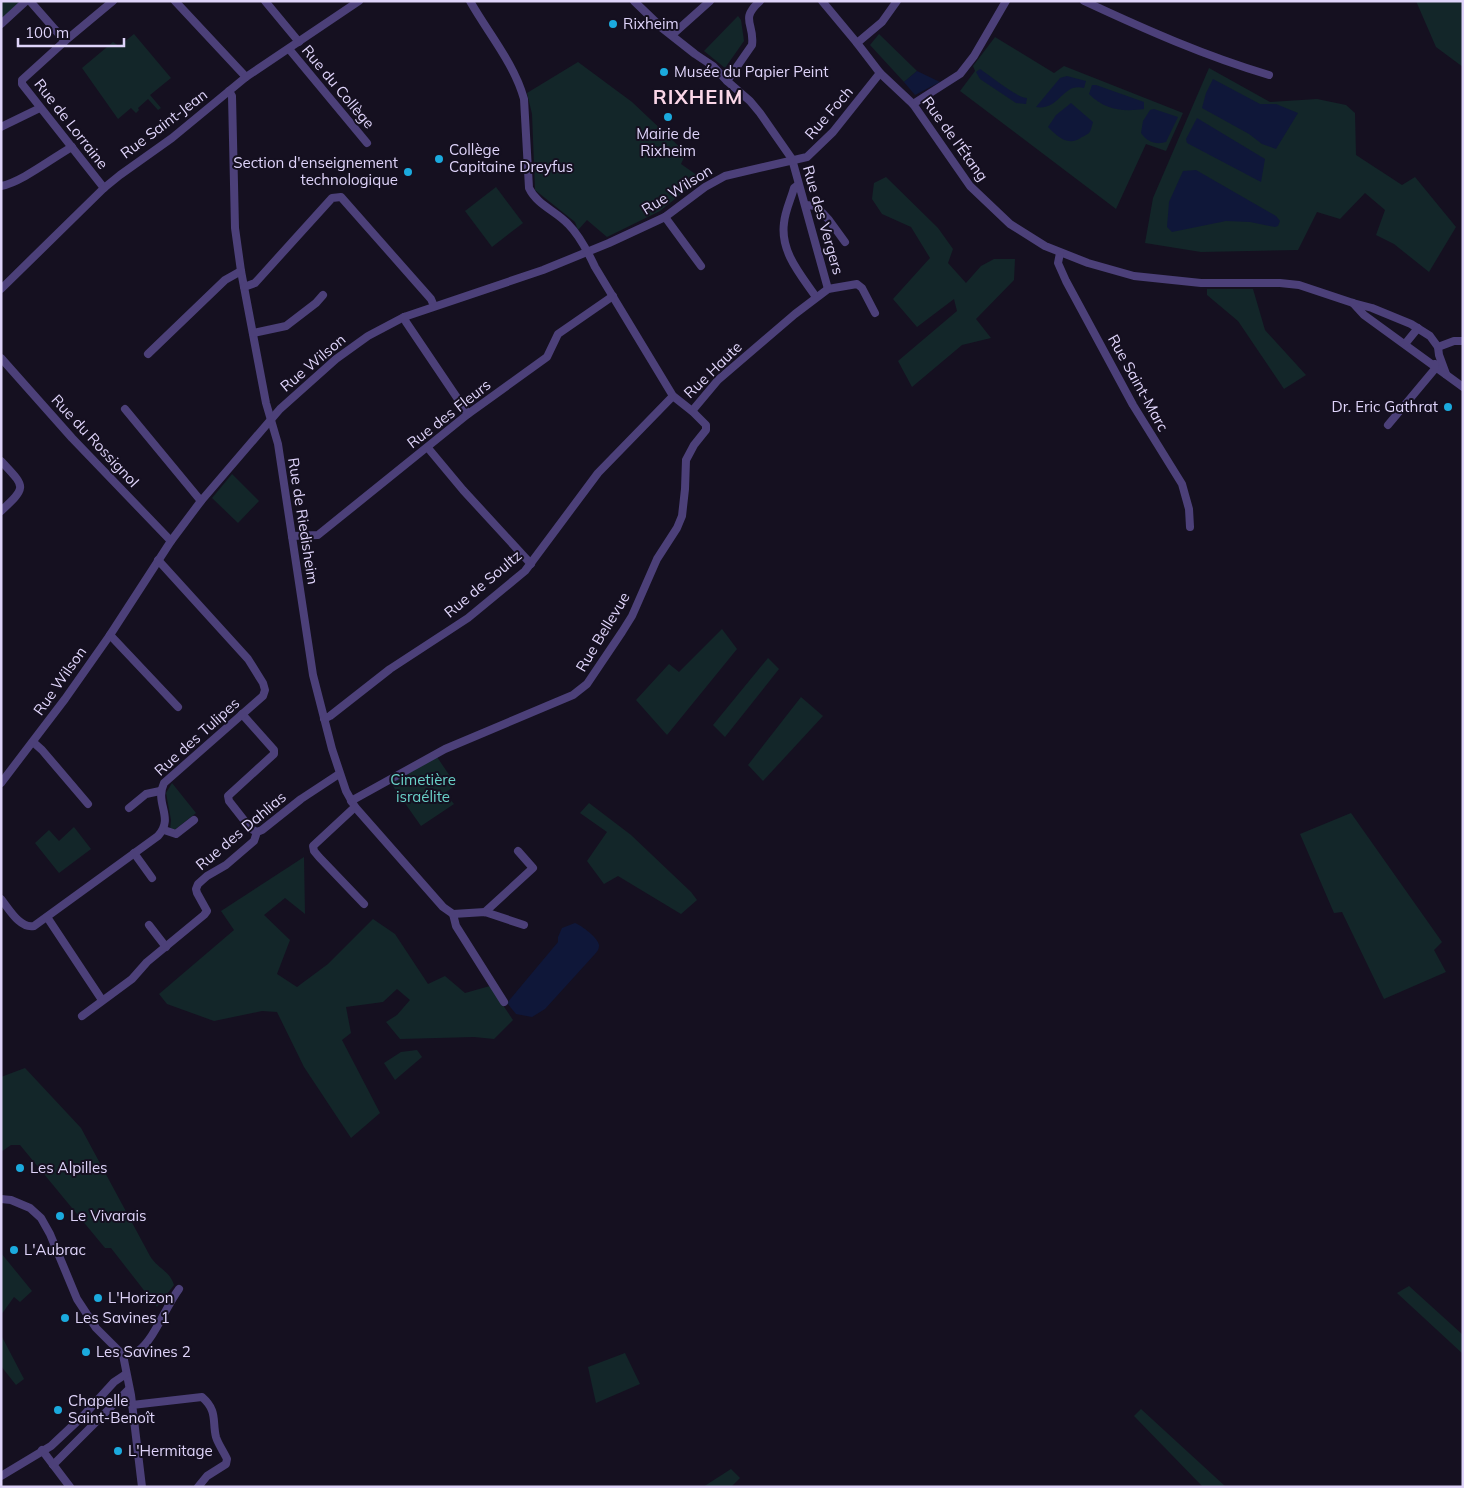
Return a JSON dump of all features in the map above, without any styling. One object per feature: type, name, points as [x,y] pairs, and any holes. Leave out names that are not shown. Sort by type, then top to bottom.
[{"type":"street","points":[[1,24],[26,1]]},
{"type":"street","points":[[30,1],[65,41],[113,1]]},
{"type":"street","points":[[175,1],[246,77]]},
{"type":"street","points":[[265,1],[299,42]]},
{"type":"street","name":"Rue Saint-Jean","points":[[1,289],[104,188],[120,175],[172,138],[246,77],[359,1]]},
{"type":"street","name":"Rue Haute","points":[[470,1],[514,73],[522,91],[529,188],[533,196],[570,225],[673,396],[692,411],[718,380],[794,314],[828,289],[857,284],[862,288],[875,313]]},
{"type":"street","points":[[634,1],[651,18],[695,54],[713,66],[750,101],[792,160]]},
{"type":"street","points":[[672,35],[710,1]]},
{"type":"street","points":[[727,81],[752,45],[748,16],[750,10],[760,1]]},
{"type":"street","name":"Rue de l'Étang","points":[[822,1],[880,73],[913,104],[962,176],[987,204],[1010,224],[1045,246],[1088,263],[1134,276],[1201,283],[1280,282],[1299,285],[1353,304],[1372,308],[1418,328],[1430,336],[1438,351],[1446,374]]},
{"type":"street","points":[[857,43],[882,22],[897,1]]},
{"type":"street","points":[[913,104],[960,74],[974,56],[1006,1]]},
{"type":"street","points":[[1084,1],[1237,66],[1269,75]]},
{"type":"street","name":"Rue de Lorraine","points":[[65,41],[24,76],[22,84],[104,188]]},
{"type":"street","name":"Rue du Collège","points":[[288,49],[367,143]]},
{"type":"street","name":"Rue Foch","points":[[792,160],[808,157],[833,132],[880,73]]},
{"type":"street","name":"Rue de Riedisheim","points":[[230,91],[232,96],[235,228],[240,271],[270,419],[278,444],[313,674],[339,774],[353,804],[443,908],[453,914],[456,926],[504,1002]]},
{"type":"street","points":[[1,127],[40,108]]},
{"type":"street","points":[[1,186],[39,168],[44,163],[72,147]]},
{"type":"street","name":"Rue Wilson","points":[[1,783],[110,635],[158,560],[201,501],[270,419],[291,398],[349,348],[404,317],[543,270],[610,243],[665,217],[705,187],[725,176],[792,160]]},
{"type":"street","name":"Rue des Vergers","points":[[792,160],[828,289]]},
{"type":"street","points":[[798,185],[794,188],[785,216],[784,236],[790,260],[816,297]]},
{"type":"street","points":[[244,286],[255,282],[332,198],[341,197],[431,299],[434,306]]},
{"type":"street","points":[[806,205],[816,206],[845,242]]},
{"type":"street","points":[[665,217],[701,266]]},
{"type":"street","name":"Rue Saint-Marc","points":[[1060,253],[1058,263],[1066,281],[1133,404],[1182,484],[1189,509],[1190,527]]},
{"type":"street","points":[[148,354],[225,280],[240,271]]},
{"type":"street","points":[[253,333],[286,326],[316,303],[323,294]]},
{"type":"street","name":"Rue des Fleurs","points":[[292,536],[318,535],[468,414],[547,357],[558,334],[612,296]]},
{"type":"street","name":"Rue de l'Étang","points":[[1353,304],[1364,315],[1463,387]]},
{"type":"street","points":[[404,317],[468,414]]},
{"type":"street","points":[[1405,344],[1418,328]]},
{"type":"street","points":[[1388,425],[1430,374],[1438,351],[1454,341],[1463,342]]},
{"type":"street","name":"Rue du Rossignol","points":[[1,358],[72,438],[171,541]]},
{"type":"street","name":"Rue de Soultz","points":[[324,719],[390,669],[468,618],[525,571],[598,473],[673,396]]},
{"type":"street","points":[[125,409],[201,501]]},
{"type":"street","name":"Rue Bellevue","points":[[353,804],[445,749],[573,695],[587,684],[632,616],[657,559],[677,528],[682,516],[686,460],[694,445],[706,430],[706,425],[692,411]]},
{"type":"street","points":[[428,448],[462,490],[531,564]]},
{"type":"street","points":[[1,461],[18,479],[20,487],[18,495],[1,511]]},
{"type":"street","name":"Rue des Tulipes","points":[[158,560],[248,659],[264,683],[265,690],[263,696],[164,783],[160,791],[166,822],[164,830]]},
{"type":"street","points":[[110,635],[178,707]]},
{"type":"street","points":[[242,714],[274,750],[274,754],[224,797],[251,829],[257,832]]},
{"type":"street","points":[[33,742],[88,804]]},
{"type":"street","name":"Rue des Dahlias","points":[[82,1016],[132,979],[147,962],[208,911],[197,893],[198,884],[207,876],[226,865],[254,841],[257,832],[301,799],[339,774]]},
{"type":"street","points":[[129,808],[146,794],[160,791]]},
{"type":"street","points":[[353,804],[313,846],[319,857],[364,904]]},
{"type":"street","points":[[1,898],[22,924],[28,927],[34,926],[164,830],[176,834],[194,820]]},
{"type":"street","points":[[485,912],[533,868],[518,851]]},
{"type":"street","points":[[134,853],[152,878]]},
{"type":"street","points":[[453,914],[485,912],[524,925]]},
{"type":"street","points":[[46,917],[102,1000]]},
{"type":"street","points":[[149,925],[166,947]]},
{"type":"street","points":[[1,1199],[10,1200],[30,1208],[41,1218],[50,1234],[77,1299],[96,1328],[123,1356],[132,1403],[142,1487]]},
{"type":"street","points":[[123,1356],[136,1352],[144,1345],[179,1289]]},
{"type":"street","points":[[1,1476],[51,1446],[114,1382],[126,1374]]},
{"type":"street","points":[[53,1465],[129,1389]]},
{"type":"street","points":[[121,1399],[132,1403],[202,1397],[208,1402],[215,1418],[216,1438],[227,1459],[226,1464],[207,1476],[198,1487]]},
{"type":"street","points":[[42,1450],[70,1487]]},
{"type":"green space","points":[[1,1],[21,1],[1,20]]},
{"type":"green space","points":[[1416,1],[1463,1],[1463,67],[1436,47]]},
{"type":"green space","points":[[738,16],[741,20],[744,41],[725,68],[704,51]]},
{"type":"green space","points":[[134,34],[171,78],[150,95],[161,108],[158,110],[148,99],[138,108],[139,110],[136,113],[131,108],[118,119],[82,68],[113,42],[119,46]]},
{"type":"green space","points":[[879,34],[917,71],[904,82],[870,45]]},
{"type":"green space","points":[[995,37],[1054,73],[1064,66],[1183,113],[1166,151],[1146,144],[1116,209],[960,91],[975,71],[973,66]]},
{"type":"green space","points":[[578,62],[632,102],[686,153],[681,164],[701,178],[660,211],[607,237],[587,220],[578,230],[575,222],[535,190],[532,114],[527,93]]},
{"type":"green space","points":[[1209,68],[1270,102],[1317,99],[1346,105],[1355,113],[1356,155],[1402,185],[1415,177],[1456,227],[1429,272],[1394,244],[1376,235],[1385,210],[1365,193],[1340,219],[1317,212],[1298,250],[1201,252],[1145,243],[1153,198]]},
{"type":"green space","points":[[886,177],[938,228],[953,249],[948,263],[966,283],[981,266],[994,259],[1015,259],[1014,280],[976,319],[991,338],[962,345],[912,387],[898,361],[957,311],[954,299],[917,327],[893,299],[930,258],[911,227],[882,214],[872,199],[874,183]]},
{"type":"green space","points":[[496,187],[523,223],[492,247],[465,211]]},
{"type":"green space","points":[[1207,289],[1253,289],[1265,330],[1306,375],[1284,389],[1238,321],[1207,295]]},
{"type":"green space","points":[[232,474],[259,501],[238,523],[212,498]]},
{"type":"green space","points":[[722,629],[737,649],[667,735],[636,700],[669,664],[679,672]]},
{"type":"green space","points":[[768,658],[779,669],[725,737],[713,725]]},
{"type":"green space","points":[[801,697],[823,716],[763,781],[748,765]]},
{"type":"green space","name":"Cimetière israélite","points":[[437,757],[456,785],[445,793],[454,804],[421,826],[390,782]]},
{"type":"green space","points":[[172,783],[196,813],[173,831],[170,830],[171,820],[166,793]]},
{"type":"green space","points":[[589,803],[631,835],[697,900],[681,914],[618,876],[604,884],[587,861],[607,832],[580,813]]},
{"type":"green space","points":[[1351,813],[1442,942],[1434,950],[1446,972],[1384,999],[1342,912],[1334,913],[1300,834]]},
{"type":"green space","points":[[74,827],[91,849],[59,873],[35,843],[49,830],[59,841]]},
{"type":"green space","points":[[304,857],[305,914],[285,898],[264,915],[290,940],[277,974],[297,987],[328,964],[373,919],[395,934],[428,984],[445,976],[465,993],[490,986],[513,1020],[494,1039],[474,1037],[400,1039],[386,1022],[397,1015],[410,1000],[397,989],[383,1002],[346,1007],[351,1033],[342,1040],[380,1113],[351,1138],[304,1067],[277,1012],[262,1011],[214,1021],[167,1004],[159,994],[234,930],[221,911]]},
{"type":"green space","points":[[417,1050],[422,1057],[395,1080],[384,1063],[401,1052]]},
{"type":"green space","points":[[25,1068],[81,1128],[150,1256],[172,1280],[174,1285],[157,1307],[111,1248],[105,1248],[20,1145],[11,1145],[1,1152],[1,1077]]},
{"type":"green space","points":[[1,1253],[32,1291],[20,1302],[14,1297],[1,1315]]},
{"type":"green space","points":[[1409,1286],[1463,1335],[1463,1354],[1397,1293]]},
{"type":"green space","points":[[1,1335],[24,1379],[16,1385],[1,1366]]},
{"type":"green space","points":[[625,1353],[640,1384],[596,1403],[588,1367]]},
{"type":"green space","points":[[1141,1409],[1226,1487],[1203,1487],[1134,1416]]},
{"type":"green space","points":[[731,1469],[740,1478],[731,1487],[703,1487]]},
{"type":"water","points":[[980,69],[1011,91],[1027,98],[1026,104],[1016,103],[980,79],[976,72]]},
{"type":"water","points":[[917,71],[940,82],[915,95],[904,82]]},
{"type":"water","points":[[1067,76],[1086,81],[1084,88],[1077,87],[1071,89],[1051,105],[1036,107],[1060,78]]},
{"type":"water","points":[[1213,79],[1260,104],[1276,104],[1298,113],[1276,149],[1262,144],[1249,134],[1202,108],[1206,93]]},
{"type":"water","points":[[1092,85],[1144,102],[1144,109],[1121,110],[1101,104],[1089,94]]},
{"type":"water","points":[[1071,103],[1093,122],[1089,133],[1077,140],[1068,141],[1059,137],[1048,127],[1056,115]]},
{"type":"water","points":[[1154,109],[1178,117],[1166,142],[1152,142],[1141,133],[1143,121],[1150,110]]},
{"type":"water","points":[[1197,118],[1265,159],[1261,182],[1187,143],[1186,139]]},
{"type":"water","points":[[1196,170],[1276,216],[1280,221],[1278,226],[1226,221],[1172,232],[1167,227],[1169,202],[1183,171]]},
{"type":"water","points":[[575,923],[597,940],[599,948],[545,1009],[532,1017],[516,1014],[507,1003],[558,942],[562,928]]},
{"type":"place","name":"Rixheim","points":[[613,24]]},
{"type":"place","name":"Musée du Papier Peint","points":[[664,72]]},
{"type":"place","name":"Mairie de Rixheim","points":[[668,117]]},
{"type":"place","name":"Collège Capitaine Dreyfus","points":[[439,159]]},
{"type":"place","name":"Section d'enseignement technologique","points":[[408,172]]},
{"type":"place","name":"Dr. Eric Gathrat","points":[[1448,407]]},
{"type":"place","name":"Les Alpilles","points":[[20,1168]]},
{"type":"place","name":"Le Vivarais","points":[[60,1216]]},
{"type":"place","name":"L'Aubrac","points":[[14,1250]]},
{"type":"place","name":"L'Horizon","points":[[98,1298]]},
{"type":"place","name":"Les Savines 1","points":[[65,1318]]},
{"type":"place","name":"Les Savines 2","points":[[86,1352]]},
{"type":"place","name":"Chapelle Saint-Benoît","points":[[58,1410]]},
{"type":"place","name":"L'Hermitage","points":[[118,1451]]},
{"type":"district","name":"RIXHEIM","points":[[698,97]]}]
